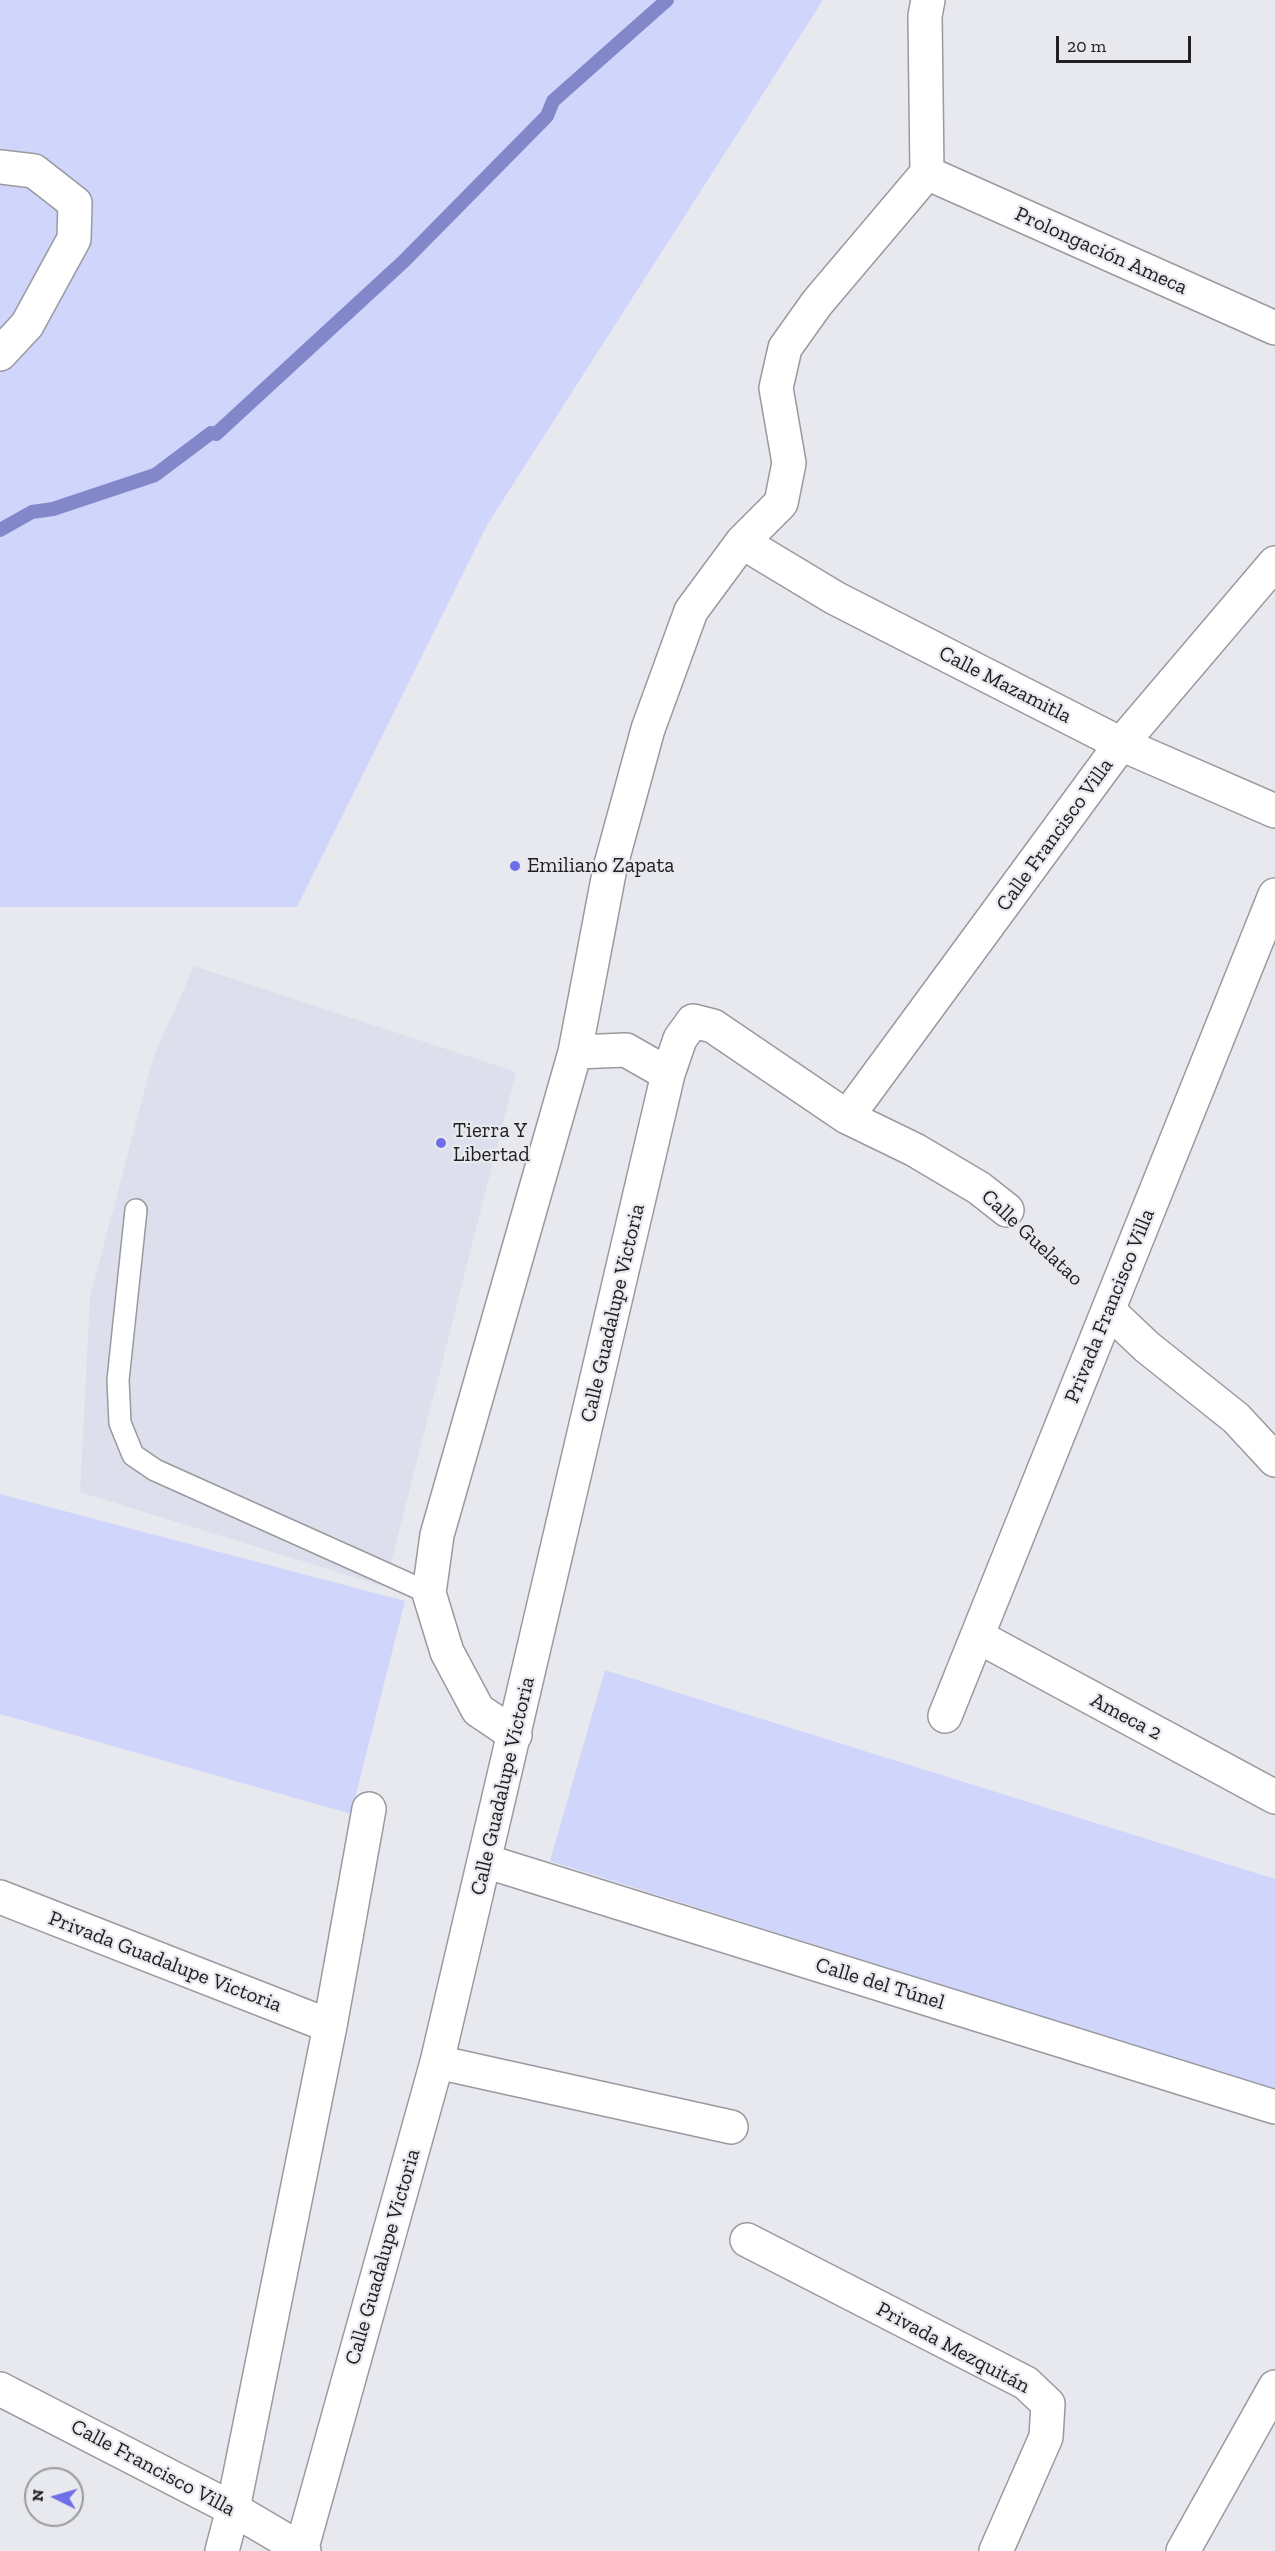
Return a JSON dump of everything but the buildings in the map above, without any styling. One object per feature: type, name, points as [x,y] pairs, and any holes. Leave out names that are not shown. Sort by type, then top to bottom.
[{"type":"street","points":[[515,1735],[478,1710],[447,1652],[429,1593],[437,1535],[574,1052],[610,868],[648,729],[691,611],[742,542],[781,503],[789,464],[776,388],[785,348],[817,303],[927,173],[926,16],[928,0]]},
{"type":"street","points":[[0,167],[34,171],[75,204],[74,239],[27,325],[0,354]]},
{"type":"street","name":"Prolongación Ameca","points":[[927,173],[1275,328]]},
{"type":"street","name":"Calle Mazamitla","points":[[742,542],[835,598],[1121,744],[1275,811]]},
{"type":"street","name":"Calle Francisco Villa","points":[[847,1117],[1121,744],[1275,563]]},
{"type":"street","name":"Privada Francisco Villa","points":[[945,1716],[1275,895]]},
{"type":"street","name":"Calle Guelatao","points":[[693,1021],[713,1026],[847,1117],[924,1155],[980,1188],[1007,1210]]},
{"type":"street","name":"Calle Guadalupe Victoria","points":[[302,2550],[437,2062],[668,1074],[680,1039],[693,1021]]},
{"type":"street","points":[[574,1052],[626,1050],[668,1074]]},
{"type":"street","points":[[1108,1310],[1147,1347],[1236,1418],[1275,1460]]},
{"type":"street","name":"Ameca 2","points":[[977,1636],[1275,1797]]},
{"type":"street","points":[[222,2551],[233,2509],[330,2026],[369,1809]]},
{"type":"street","name":"Calle del Túnel","points":[[485,1861],[1275,2107]]},
{"type":"street","name":"Privada Guadalupe Victoria","points":[[0,1897],[330,2026]]},
{"type":"street","points":[[437,2062],[731,2127]]},
{"type":"street","name":"Privada Mezquitán","points":[[747,2240],[1026,2383],[1048,2404],[1046,2437],[996,2551]]},
{"type":"street","points":[[1183,2551],[1263,2435],[1275,2387]]},
{"type":"street","name":"Calle Francisco Villa","points":[[0,2389],[233,2509],[302,2550]]},
{"type":"lane","points":[[136,1210],[118,1380],[120,1423],[133,1455],[155,1470],[429,1593]]},
{"type":"path","name":"Calle Guelatao","points":[[1007,1210],[1108,1310]]},
{"type":"shaded area","points":[[0,0],[823,0],[487,525],[297,907],[0,907]]},
{"type":"shaded area","points":[[194,966],[516,1072],[385,1587],[80,1492],[90,1297],[153,1058]]},
{"type":"shaded area","points":[[0,1494],[405,1601],[351,1814],[0,1714]]},
{"type":"shaded area","points":[[605,1670],[1275,1879],[1275,2090],[550,1861]]},
{"type":"waterway","points":[[0,530],[32,512],[53,509],[155,475],[211,433],[216,434],[404,261],[547,116],[553,101],[667,0]]},
{"type":"place","name":"Emiliano Zapata","points":[[515,866]]},
{"type":"place","name":"Tierra Y Libertad","points":[[441,1143]]}]
